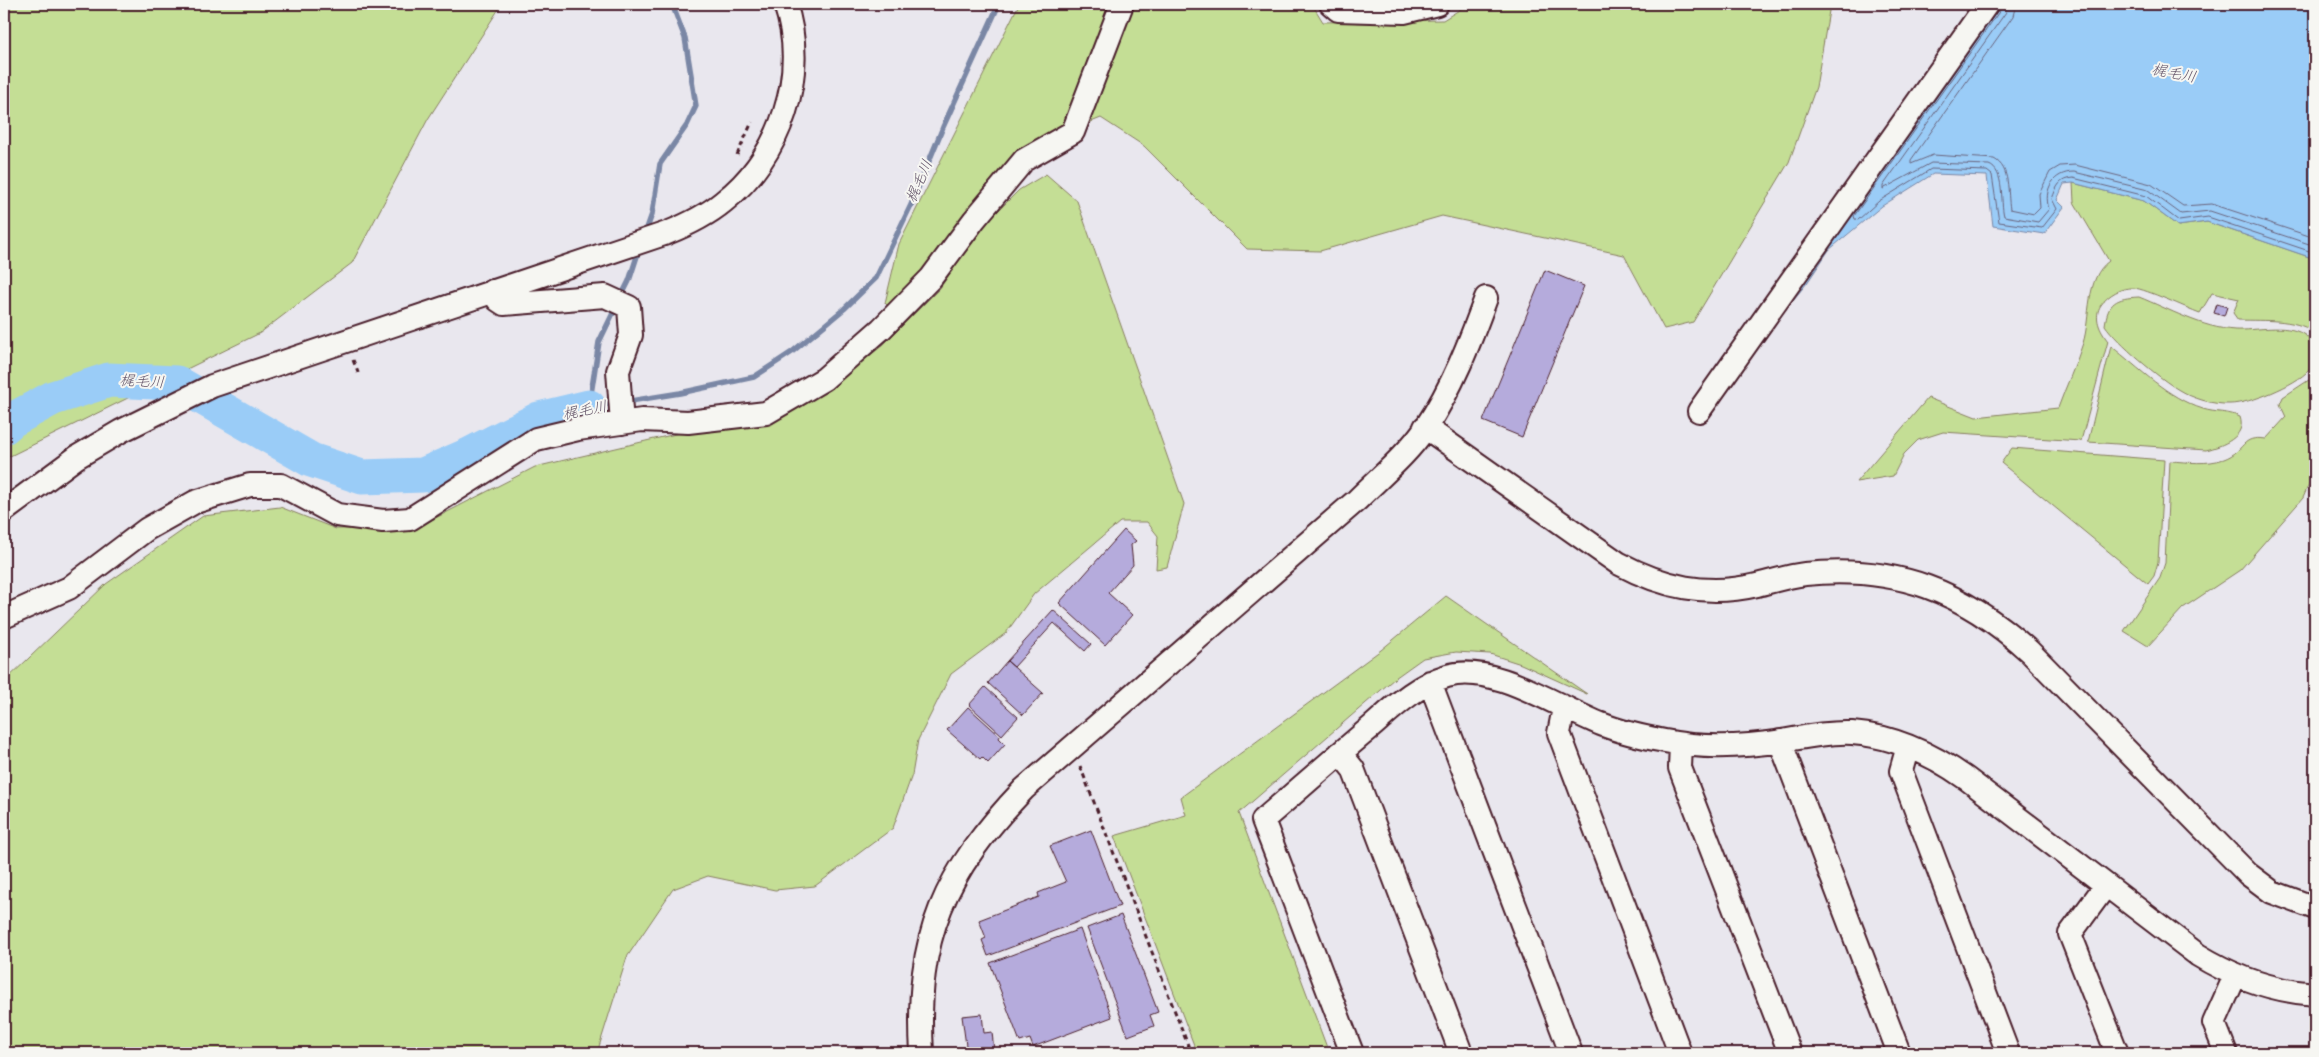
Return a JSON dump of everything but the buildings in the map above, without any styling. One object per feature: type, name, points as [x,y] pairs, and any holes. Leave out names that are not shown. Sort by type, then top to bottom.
[{"type":"street","points":[[4,511],[77,457],[166,407],[238,377],[667,233],[687,225],[724,202],[754,172],[776,135],[786,108],[793,72],[791,29],[785,4]]},
{"type":"street","points":[[621,409],[642,420],[688,422],[766,412],[824,379],[881,329],[931,278],[974,220],[1024,160],[1073,132],[1122,4]]},
{"type":"street","points":[[1331,4],[1338,10],[1404,12],[1437,4]]},
{"type":"street","points":[[1700,411],[1987,4]]},
{"type":"street","points":[[492,291],[498,300],[512,305],[600,296],[621,303],[631,335],[619,365],[621,409]]},
{"type":"street","points":[[922,1053],[921,987],[932,934],[954,878],[976,843],[1024,789],[1357,500],[1425,428],[1470,340],[1486,298]]},
{"type":"street","points":[[4,617],[69,588],[155,524],[195,502],[250,485],[281,485],[337,515],[383,521],[410,519],[536,439],[578,429],[621,409]]},
{"type":"street","points":[[1425,428],[1618,563],[1650,579],[1669,585],[1709,591],[1733,590],[1804,574],[1876,573],[1927,586],[1963,601],[2001,626],[2030,652],[2248,874],[2272,892],[2315,908]]},
{"type":"street","points":[[1352,1053],[1263,820],[1411,694],[1430,682],[1468,672],[1490,675],[1601,724],[1681,744],[1724,746],[1780,741],[1823,734],[1852,733],[1880,737],[1908,746],[1944,763],[2198,955],[2235,976],[2278,989],[2315,994]]},
{"type":"street","points":[[1430,682],[1571,1053]]},
{"type":"street","points":[[1564,708],[1559,733],[1680,1053]]},
{"type":"street","points":[[1780,741],[1899,1053]]},
{"type":"street","points":[[1681,744],[1680,768],[1790,1053]]},
{"type":"street","points":[[1908,746],[1901,771],[2008,1053]]},
{"type":"street","points":[[1340,753],[1353,769],[1461,1053]]},
{"type":"street","points":[[2106,885],[2070,934],[2117,1053]]},
{"type":"street","points":[[2226,1053],[2214,1023],[2235,976]]},
{"type":"path","points":[[1080,766],[1190,1053]]},
{"type":"green space","points":[[4,4],[502,4],[428,119],[352,263],[260,333],[4,459]]},
{"type":"green space","points":[[1019,4],[1312,4],[1323,22],[1443,20],[1469,4],[1830,5],[1816,87],[1789,162],[1693,322],[1664,329],[1624,255],[1442,216],[1320,251],[1247,249],[1144,146],[1101,118],[1064,133],[1011,162],[989,183],[919,277],[891,309],[885,303],[899,244]]},
{"type":"green space","points":[[1046,174],[1077,201],[1184,504],[1167,567],[1156,569],[1158,536],[1147,522],[1120,522],[1034,594],[1006,633],[951,674],[918,740],[912,775],[893,828],[815,886],[775,890],[708,876],[673,889],[627,957],[597,1053],[4,1053],[4,682],[106,584],[203,516],[280,507],[336,529],[416,528],[535,467],[680,433],[756,422],[828,389],[883,345],[940,288],[980,229],[1019,190]]},
{"type":"green space","points":[[2073,183],[2144,201],[2178,226],[2207,222],[2315,259],[2315,332],[2288,322],[2238,320],[2233,313],[2239,299],[2212,293],[2200,313],[2140,289],[2129,288],[2120,290],[2107,298],[2099,310],[2098,324],[2108,341],[2081,441],[1943,432],[1918,440],[1904,454],[1893,476],[1856,482],[1928,398],[1976,417],[2058,408],[2083,343],[2092,288],[2101,268],[2109,261],[2074,202]]},
{"type":"green space","points":[[2139,297],[2210,326],[2235,330],[2279,328],[2296,331],[2305,335],[2311,342],[2314,355],[2312,366],[2294,382],[2272,393],[2249,401],[2223,404],[2190,396],[2171,385],[2150,369],[2129,351],[2105,325],[2108,311],[2114,303],[2119,300]]},
{"type":"green space","points":[[2111,346],[2154,382],[2178,398],[2203,409],[2240,417],[2240,430],[2237,435],[2226,443],[2206,450],[2088,442]]},
{"type":"green space","points":[[2315,376],[2315,470],[2303,498],[2240,570],[2183,608],[2148,646],[2124,631],[2160,578],[2165,563],[2170,461],[2197,463],[2218,461],[2231,456],[2247,441],[2258,438],[2266,439],[2286,417],[2280,404],[2283,397]]},
{"type":"green space","points":[[2012,448],[2164,460],[2158,562],[2154,576],[2148,584],[2001,463]]},
{"type":"green space","points":[[1446,596],[1587,694],[1521,664],[1490,654],[1456,652],[1423,658],[1395,678],[1239,813],[1329,1053],[1197,1053],[1114,836],[1186,815],[1181,797],[1381,650]]},
{"type":"water","points":[[1998,4],[2315,4],[2315,259],[2207,222],[2178,226],[2144,201],[2073,183],[2064,184],[2057,200],[2064,207],[2044,234],[1993,226],[1987,176],[1933,174],[1882,206],[1829,250],[1807,283],[1793,300],[1787,303]]},
{"type":"waterway","points":[[645,234],[652,214],[660,164],[687,125],[696,106],[685,38],[672,4]]},
{"type":"waterway","name":"梶毛川","points":[[624,402],[680,393],[754,377],[792,352],[844,309],[876,278],[911,205],[943,127],[999,4]]},
{"type":"waterway","points":[[620,299],[629,281],[640,247]]},
{"type":"waterway","points":[[615,403],[589,407],[599,342],[616,307]]},
{"type":"waterway","name":"梶毛川","points":[[4,427],[12,420],[53,398],[109,380],[177,383],[311,460],[362,477],[423,475],[469,455],[539,419],[589,407]]}]
